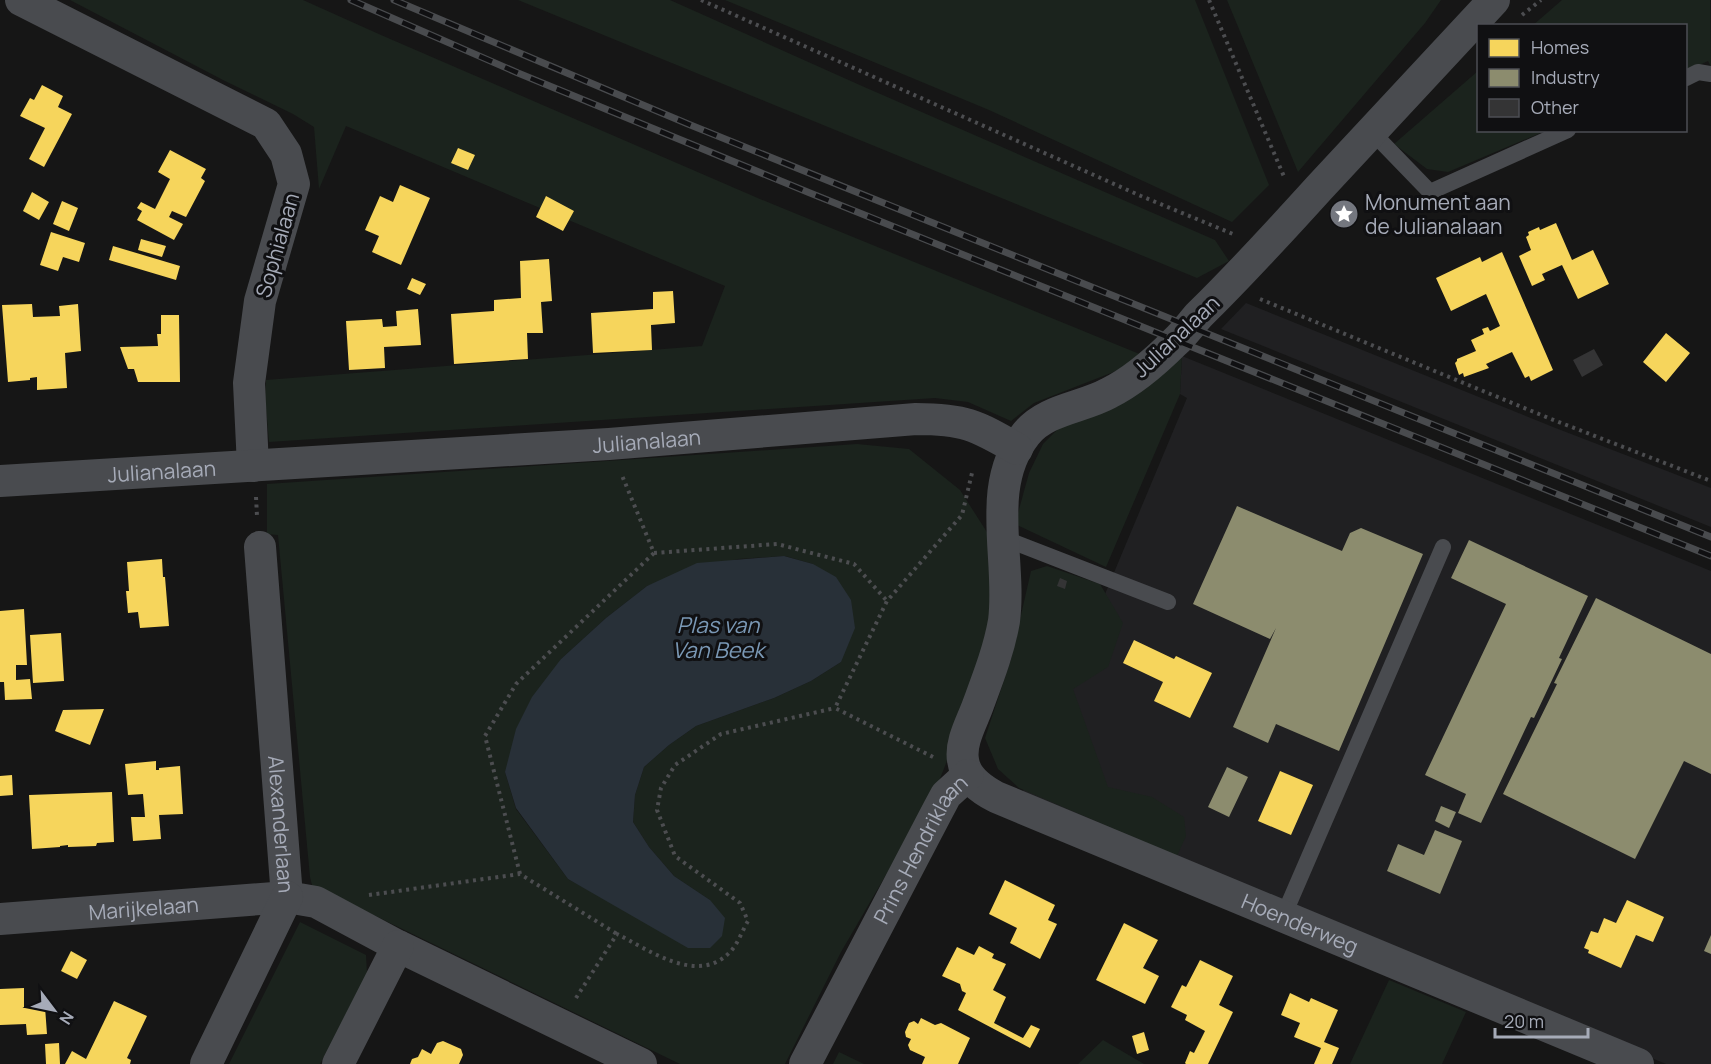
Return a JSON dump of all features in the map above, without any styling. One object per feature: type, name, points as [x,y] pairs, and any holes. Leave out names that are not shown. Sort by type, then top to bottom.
[{"type":"street","name":"Sophialaan","points":[[21,0],[266,124],[286,154],[294,184],[260,302],[249,383],[253,466]]},
{"type":"street","name":"Julianalaan","points":[[0,481],[609,444],[916,419],[946,419],[975,426],[1017,449],[1027,433],[1039,422],[1066,409],[1110,393],[1176,341],[1494,0]]},
{"type":"street","name":"Prins Hendriklaan","points":[[805,1064],[946,795],[968,775],[963,763],[964,744],[993,665],[1003,623],[1006,593],[1003,538],[1004,484],[1017,449]]},
{"type":"street","name":"Alexanderlaan","points":[[260,547],[302,900],[641,1064]]},
{"type":"street","name":"Hoenderweg","points":[[968,775],[975,784],[996,797],[1638,1064]]},
{"type":"street","name":"Marijkelaan","points":[[0,919],[302,900]]},
{"type":"street","points":[[206,1064],[302,900]]},
{"type":"street","points":[[338,1064],[398,946]]},
{"type":"lane","points":[[1687,78],[1698,72],[1711,74]]},
{"type":"lane","points":[[1371,131],[1430,192],[1564,132]]},
{"type":"lane","points":[[1003,538],[1168,603]]},
{"type":"lane","points":[[1283,917],[1443,547]]},
{"type":"path","points":[[701,0],[1141,196],[1235,235]]},
{"type":"path","points":[[1209,0],[1287,184]]},
{"type":"path","name":"Julianalaan","points":[[1228,286],[1551,419],[1711,481]]},
{"type":"path","points":[[609,444],[654,553]]},
{"type":"path","points":[[835,708],[887,601],[962,515],[974,466],[1017,449]]},
{"type":"path","points":[[253,466],[260,547]]},
{"type":"path","points":[[520,874],[485,736],[516,684],[654,553],[777,544],[854,564],[887,601]]},
{"type":"path","points":[[302,900],[520,874],[617,934],[682,965],[710,966],[730,953],[748,921],[740,903],[675,856],[657,810],[661,788],[675,765],[722,734],[835,708],[968,775]]},
{"type":"path","points":[[560,1024],[617,934]]},
{"type":"shaded area","points":[[70,0],[303,0],[760,199],[1142,355],[1116,371],[1034,403],[1011,421],[968,402],[935,398],[269,442],[265,397],[266,380],[702,346],[725,286],[346,126],[319,189],[314,127],[293,114]]},
{"type":"shaded area","points":[[518,0],[670,0],[1215,240],[1229,261],[1197,278]]},
{"type":"shaded area","points":[[725,0],[1195,0],[1269,185],[1232,222],[989,110]]},
{"type":"shaded area","points":[[1227,0],[1441,0],[1425,23],[1298,172]]},
{"type":"shaded area","points":[[1562,0],[1710,0],[1711,67],[1708,61],[1687,71],[1687,24],[1534,24]]},
{"type":"shaded area","points":[[1477,72],[1477,132],[1543,132],[1448,172],[1427,169],[1394,144]]},
{"type":"shaded area","points":[[1246,303],[1711,488],[1711,527],[1221,329]]},
{"type":"shaded area","points":[[1182,356],[1711,571],[1711,1064],[1666,1064],[1021,795],[1187,398],[1180,394]]},
{"type":"shaded area","points":[[1182,356],[1180,394],[1106,567],[1015,524],[1029,473],[1043,444],[1059,428]]},
{"type":"shaded area","points":[[857,444],[909,449],[960,490],[992,540],[992,645],[936,789],[841,952],[785,1064],[680,1064],[357,907],[313,889],[310,877],[278,535],[267,534],[267,484]],"holes":[[[785,556],[813,564],[841,662],[811,681],[774,698],[696,726],[644,767],[635,795],[633,822],[649,847],[674,876],[710,900],[625,910],[568,879],[516,809],[505,772],[561,659],[606,618],[647,586],[738,559]]]},
{"type":"shaded area","points":[[1047,566],[1100,584],[1123,623],[1108,667],[1073,689],[1108,787],[1152,797],[1184,817],[1186,836],[1177,856],[1019,788],[998,769],[985,738],[1011,659],[1031,571]]},
{"type":"shaded area","points":[[300,922],[366,955],[367,974],[320,1064],[229,1064]]},
{"type":"shaded area","points":[[1389,980],[1466,1012],[1442,1064],[1350,1064]]},
{"type":"shaded area","points":[[1103,1040],[1144,1064],[1078,1064]]},
{"type":"shaded area","points":[[839,1052],[864,1064],[833,1064]]},
{"type":"water","name":"Plas van Van Beek","points":[[784,556],[813,564],[836,577],[851,600],[855,628],[841,662],[811,681],[774,698],[696,726],[644,767],[635,795],[633,822],[649,847],[674,876],[710,900],[725,918],[722,936],[710,948],[688,948],[568,879],[516,808],[505,772],[516,729],[532,697],[561,659],[606,618],[647,586],[697,563]]},
{"type":"building: Homes","points":[[42,85],[63,96],[58,107],[72,114],[44,167],[29,159],[45,128],[20,116],[30,98],[34,100]]},
{"type":"building: Homes","points":[[458,148],[475,155],[468,170],[451,163]]},
{"type":"building: Homes","points":[[170,150],[206,169],[201,178],[205,181],[186,217],[172,211],[169,217],[183,224],[174,240],[137,220],[142,211],[137,208],[141,202],[155,209],[170,179],[158,172]]},
{"type":"building: Homes","points":[[400,185],[430,198],[401,265],[372,252],[379,236],[365,230],[380,196],[393,202]]},
{"type":"building: Homes","points":[[32,192],[49,202],[39,220],[23,211]]},
{"type":"building: Homes","points":[[546,196],[574,211],[563,231],[536,217]]},
{"type":"building: Homes","points":[[62,201],[78,208],[69,231],[53,224]]},
{"type":"building: Homes","points":[[1556,223],[1572,260],[1593,250],[1609,284],[1578,299],[1562,265],[1542,274],[1545,280],[1532,286],[1519,256],[1531,250],[1526,237],[1529,235],[1528,232]]},
{"type":"building: Homes","points":[[51,232],[85,243],[79,262],[63,257],[58,271],[40,265]]},
{"type":"building: Homes","points":[[141,239],[166,246],[162,257],[138,250]]},
{"type":"building: Homes","points":[[113,246],[180,266],[176,280],[109,260]]},
{"type":"building: Homes","points":[[1502,252],[1553,370],[1531,381],[1529,376],[1525,378],[1512,352],[1486,364],[1489,368],[1464,377],[1463,373],[1459,375],[1455,363],[1457,359],[1476,351],[1471,340],[1484,334],[1482,329],[1488,327],[1490,331],[1500,326],[1486,294],[1451,311],[1436,278],[1480,257],[1482,262]]},
{"type":"building: Homes","points":[[549,259],[552,301],[541,302],[543,333],[527,333],[528,359],[454,364],[451,314],[494,311],[494,300],[521,298],[520,261]]},
{"type":"building: Homes","points":[[412,278],[426,284],[420,295],[407,289]]},
{"type":"building: Homes","points":[[673,291],[675,323],[651,325],[652,350],[593,353],[591,313],[653,309],[653,292]]},
{"type":"building: Homes","points":[[32,304],[33,317],[60,316],[59,306],[78,304],[81,351],[65,353],[67,388],[37,390],[37,377],[8,382],[2,305]]},
{"type":"building: Homes","points":[[418,309],[421,345],[384,347],[385,368],[349,370],[346,321],[382,319],[383,327],[397,326],[396,311]]},
{"type":"building: Homes","points":[[161,315],[179,315],[180,382],[138,382],[134,369],[128,369],[120,347],[158,346],[157,334],[161,334]]},
{"type":"building: Homes","points":[[1666,333],[1690,353],[1666,382],[1643,362]]},
{"type":"building: Homes","points":[[162,559],[169,626],[140,628],[138,612],[128,613],[127,562]]},
{"type":"building: Homes","points":[[24,609],[27,665],[16,665],[16,680],[30,679],[32,699],[5,700],[4,682],[0,682],[0,611]]},
{"type":"building: Homes","points":[[61,633],[64,681],[33,683],[30,635]]},
{"type":"building: Homes","points":[[1134,640],[1174,659],[1176,656],[1212,673],[1190,718],[1154,701],[1163,682],[1123,663]]},
{"type":"building: Homes","points":[[104,709],[90,745],[55,731],[63,710]]},
{"type":"building: Homes","points":[[156,761],[156,770],[180,766],[183,814],[159,815],[161,839],[133,841],[131,817],[145,817],[143,794],[128,795],[125,764]]},
{"type":"building: Homes","points":[[1280,771],[1313,785],[1291,835],[1258,821]]},
{"type":"building: Homes","points":[[12,775],[13,795],[0,796],[0,776]]},
{"type":"building: Homes","points":[[112,792],[114,842],[97,843],[96,846],[68,847],[68,845],[32,849],[29,795]]},
{"type":"building: Homes","points":[[1005,880],[1055,905],[1048,920],[1057,924],[1040,959],[1010,943],[1017,928],[989,914]]},
{"type":"building: Homes","points":[[1627,900],[1664,917],[1653,942],[1636,935],[1621,968],[1588,953],[1589,950],[1584,948],[1591,931],[1598,933],[1604,918],[1616,923]]},
{"type":"building: Homes","points":[[1124,923],[1158,940],[1143,968],[1159,976],[1145,1004],[1096,980]]},
{"type":"building: Homes","points":[[979,946],[994,954],[992,958],[1006,964],[993,990],[1006,997],[994,1023],[1023,1038],[1031,1025],[1040,1029],[1030,1048],[958,1010],[966,993],[962,991],[960,984],[942,976],[957,947],[974,955]]},
{"type":"building: Homes","points":[[71,951],[87,960],[77,979],[61,971]]},
{"type":"building: Homes","points":[[1200,960],[1233,976],[1219,1005],[1233,1012],[1208,1064],[1186,1064],[1190,1051],[1194,1053],[1205,1031],[1185,1020],[1187,1015],[1171,1007],[1182,985],[1186,987]]},
{"type":"building: Homes","points":[[24,988],[24,1008],[45,1007],[47,1034],[27,1035],[26,1024],[0,1025],[0,989]]},
{"type":"building: Homes","points":[[1290,993],[1309,1002],[1311,998],[1338,1010],[1324,1042],[1339,1048],[1332,1064],[1314,1064],[1321,1048],[1294,1037],[1300,1023],[1281,1015]]},
{"type":"building: Homes","points":[[114,1001],[147,1016],[127,1058],[131,1060],[130,1064],[65,1064],[72,1051],[86,1059]]},
{"type":"building: Homes","points":[[921,1018],[935,1025],[941,1023],[970,1038],[958,1064],[922,1064],[925,1057],[910,1050],[908,1045],[911,1039],[906,1037],[905,1032],[909,1023],[914,1021],[918,1024]]},
{"type":"building: Homes","points":[[1144,1032],[1149,1050],[1137,1054],[1132,1036]]},
{"type":"building: Homes","points":[[443,1041],[461,1049],[463,1055],[459,1064],[410,1064],[412,1059],[418,1057],[422,1049],[431,1054],[437,1043]]},
{"type":"building: Homes","points":[[59,1043],[60,1064],[46,1064],[45,1044]]},
{"type":"building: Industry","points":[[1237,506],[1342,551],[1350,533],[1361,528],[1423,554],[1339,751],[1276,724],[1268,743],[1233,727],[1276,628],[1270,639],[1193,604]]},
{"type":"building: Industry","points":[[1469,540],[1588,596],[1559,658],[1562,659],[1534,718],[1531,717],[1481,823],[1458,813],[1466,794],[1425,775],[1506,604],[1451,578]]},
{"type":"building: Industry","points":[[1596,598],[1711,654],[1711,774],[1684,761],[1635,859],[1503,794]]},
{"type":"building: Industry","points":[[1227,767],[1248,777],[1229,817],[1208,807]]},
{"type":"building: Industry","points":[[1441,806],[1456,812],[1449,828],[1435,821]]},
{"type":"building: Industry","points":[[1435,830],[1462,841],[1440,894],[1387,871],[1398,844],[1424,855]]},
{"type":"building: Industry","points":[[1711,935],[1711,954],[1704,951]]},
{"type":"building: Other","points":[[1594,349],[1603,365],[1582,377],[1573,360]]},
{"type":"building: Other","points":[[1060,578],[1067,581],[1065,589],[1057,586]]},
{"type":"railway","points":[[351,0],[518,73],[810,193],[1711,556]]},
{"type":"railway","points":[[394,0],[688,124],[1711,537]]},
{"type":"place","name":"Monument aan de Julianalaan","points":[[1344,214]]}]
